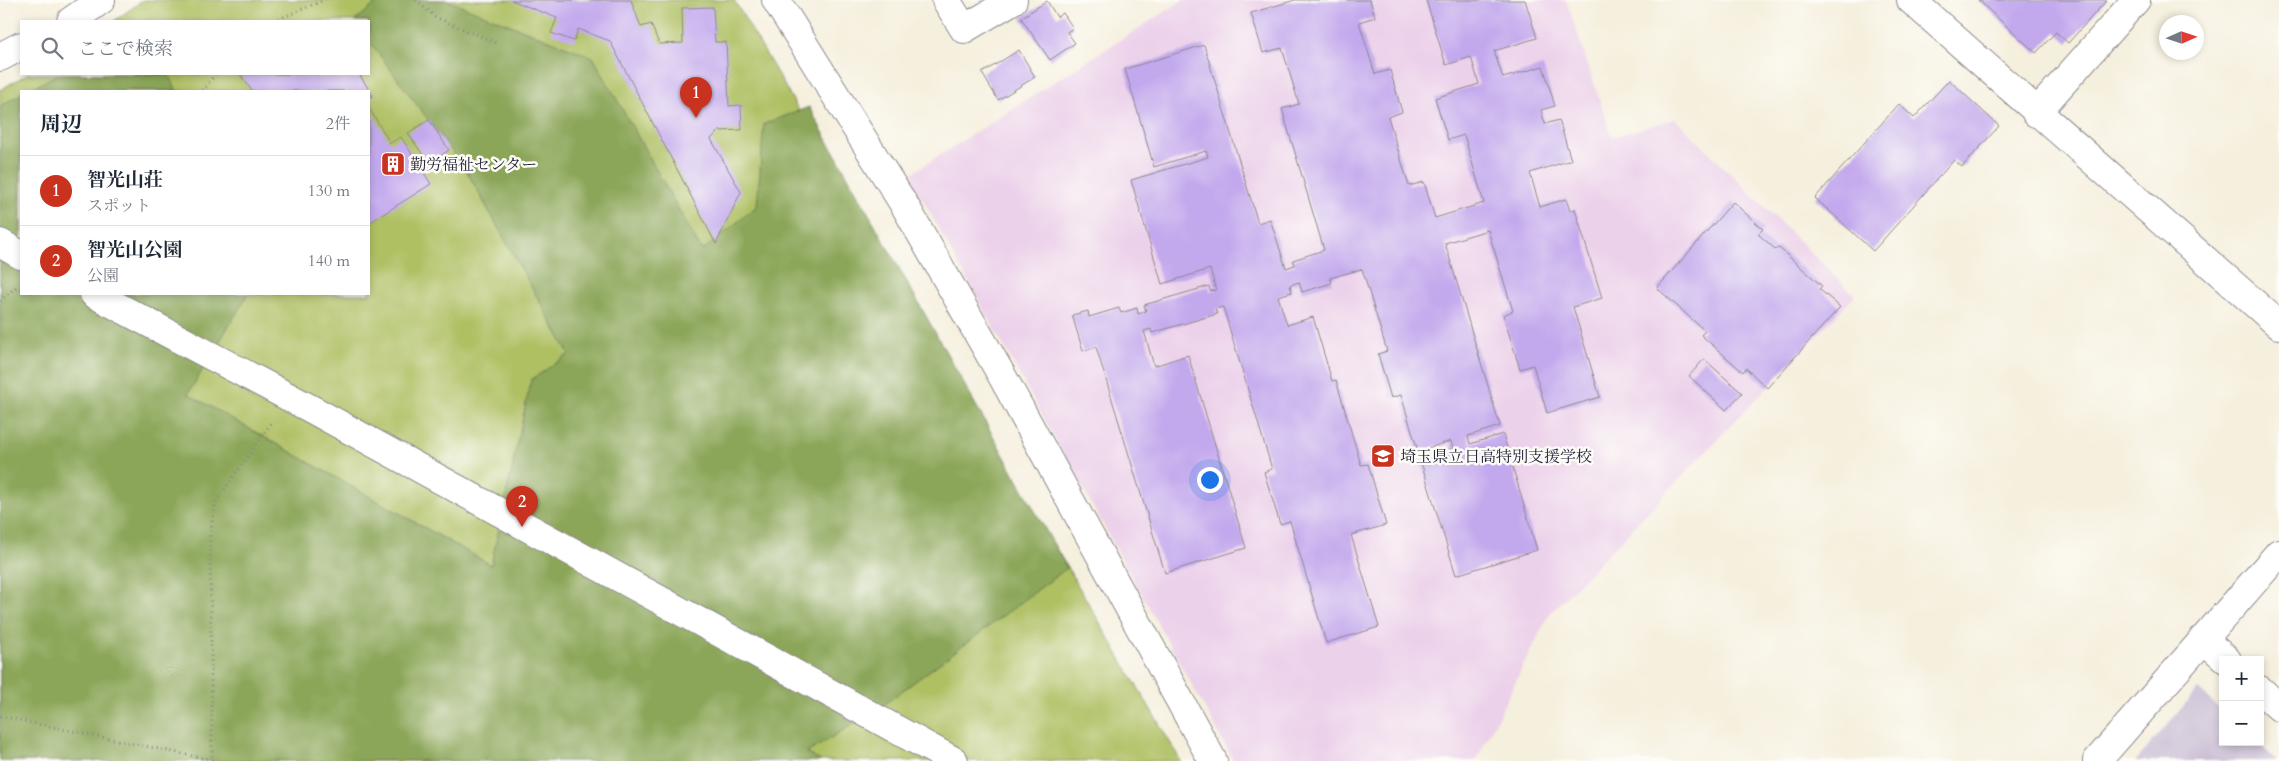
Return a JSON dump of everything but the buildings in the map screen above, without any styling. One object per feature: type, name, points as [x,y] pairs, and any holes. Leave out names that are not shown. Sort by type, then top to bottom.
[{"type":"street","points":[[72,20],[101,0]]},
{"type":"street","points":[[776,0],[924,240],[1001,374],[1213,761]]},
{"type":"street","points":[[946,0],[964,29],[1013,0]]},
{"type":"street","points":[[1911,0],[2036,113],[2279,325]]},
{"type":"street","points":[[2036,113],[2136,0]]},
{"type":"street","points":[[0,57],[20,47]]},
{"type":"street","points":[[0,242],[20,254]]},
{"type":"street","points":[[96,295],[306,407],[954,761]]},
{"type":"street","points":[[2097,761],[2279,553]]},
{"type":"street","points":[[2203,639],[2222,656]]},
{"type":"street","points":[[2264,694],[2279,707]]},
{"type":"path","points":[[276,20],[324,0]]},
{"type":"path","points":[[416,0],[435,17],[498,44]]},
{"type":"path","points":[[204,90],[214,75]]},
{"type":"path","points":[[0,301],[20,284]]},
{"type":"path","points":[[212,760],[210,536],[215,503],[269,423],[278,423]]},
{"type":"path","points":[[0,716],[217,761]]},
{"type":"shaded area","name":"埼玉県立日高特別支援学校","points":[[1183,0],[1566,0],[1612,137],[1675,119],[1855,296],[1548,616],[1476,761],[1234,761],[909,175]]},
{"type":"shaded area","points":[[2198,689],[2219,708],[2219,746],[2261,746],[2277,761],[2136,761]]},
{"type":"green space","points":[[143,0],[734,0],[1181,761],[0,761],[0,90],[25,75],[370,75],[370,20],[115,20]]},
{"type":"green space","points":[[380,0],[446,0],[593,57],[702,251],[757,206],[764,124],[809,107],[1067,568],[882,706],[807,753],[821,761],[0,761],[0,106],[20,95],[20,295],[247,295],[188,394],[491,565],[531,380],[569,354],[466,170],[370,42],[370,20],[356,20]]},
{"type":"green space","points":[[56,75],[169,75],[176,90],[29,90]]},
{"type":"place","name":"智光山荘","points":[[696,118]]},
{"type":"place","name":"勤労福祉センター","points":[[393,164]]},
{"type":"place","name":"埼玉県立日高特別支援学校","points":[[1383,456]]},
{"type":"place","name":"智光山公園","points":[[522,527]]}]
